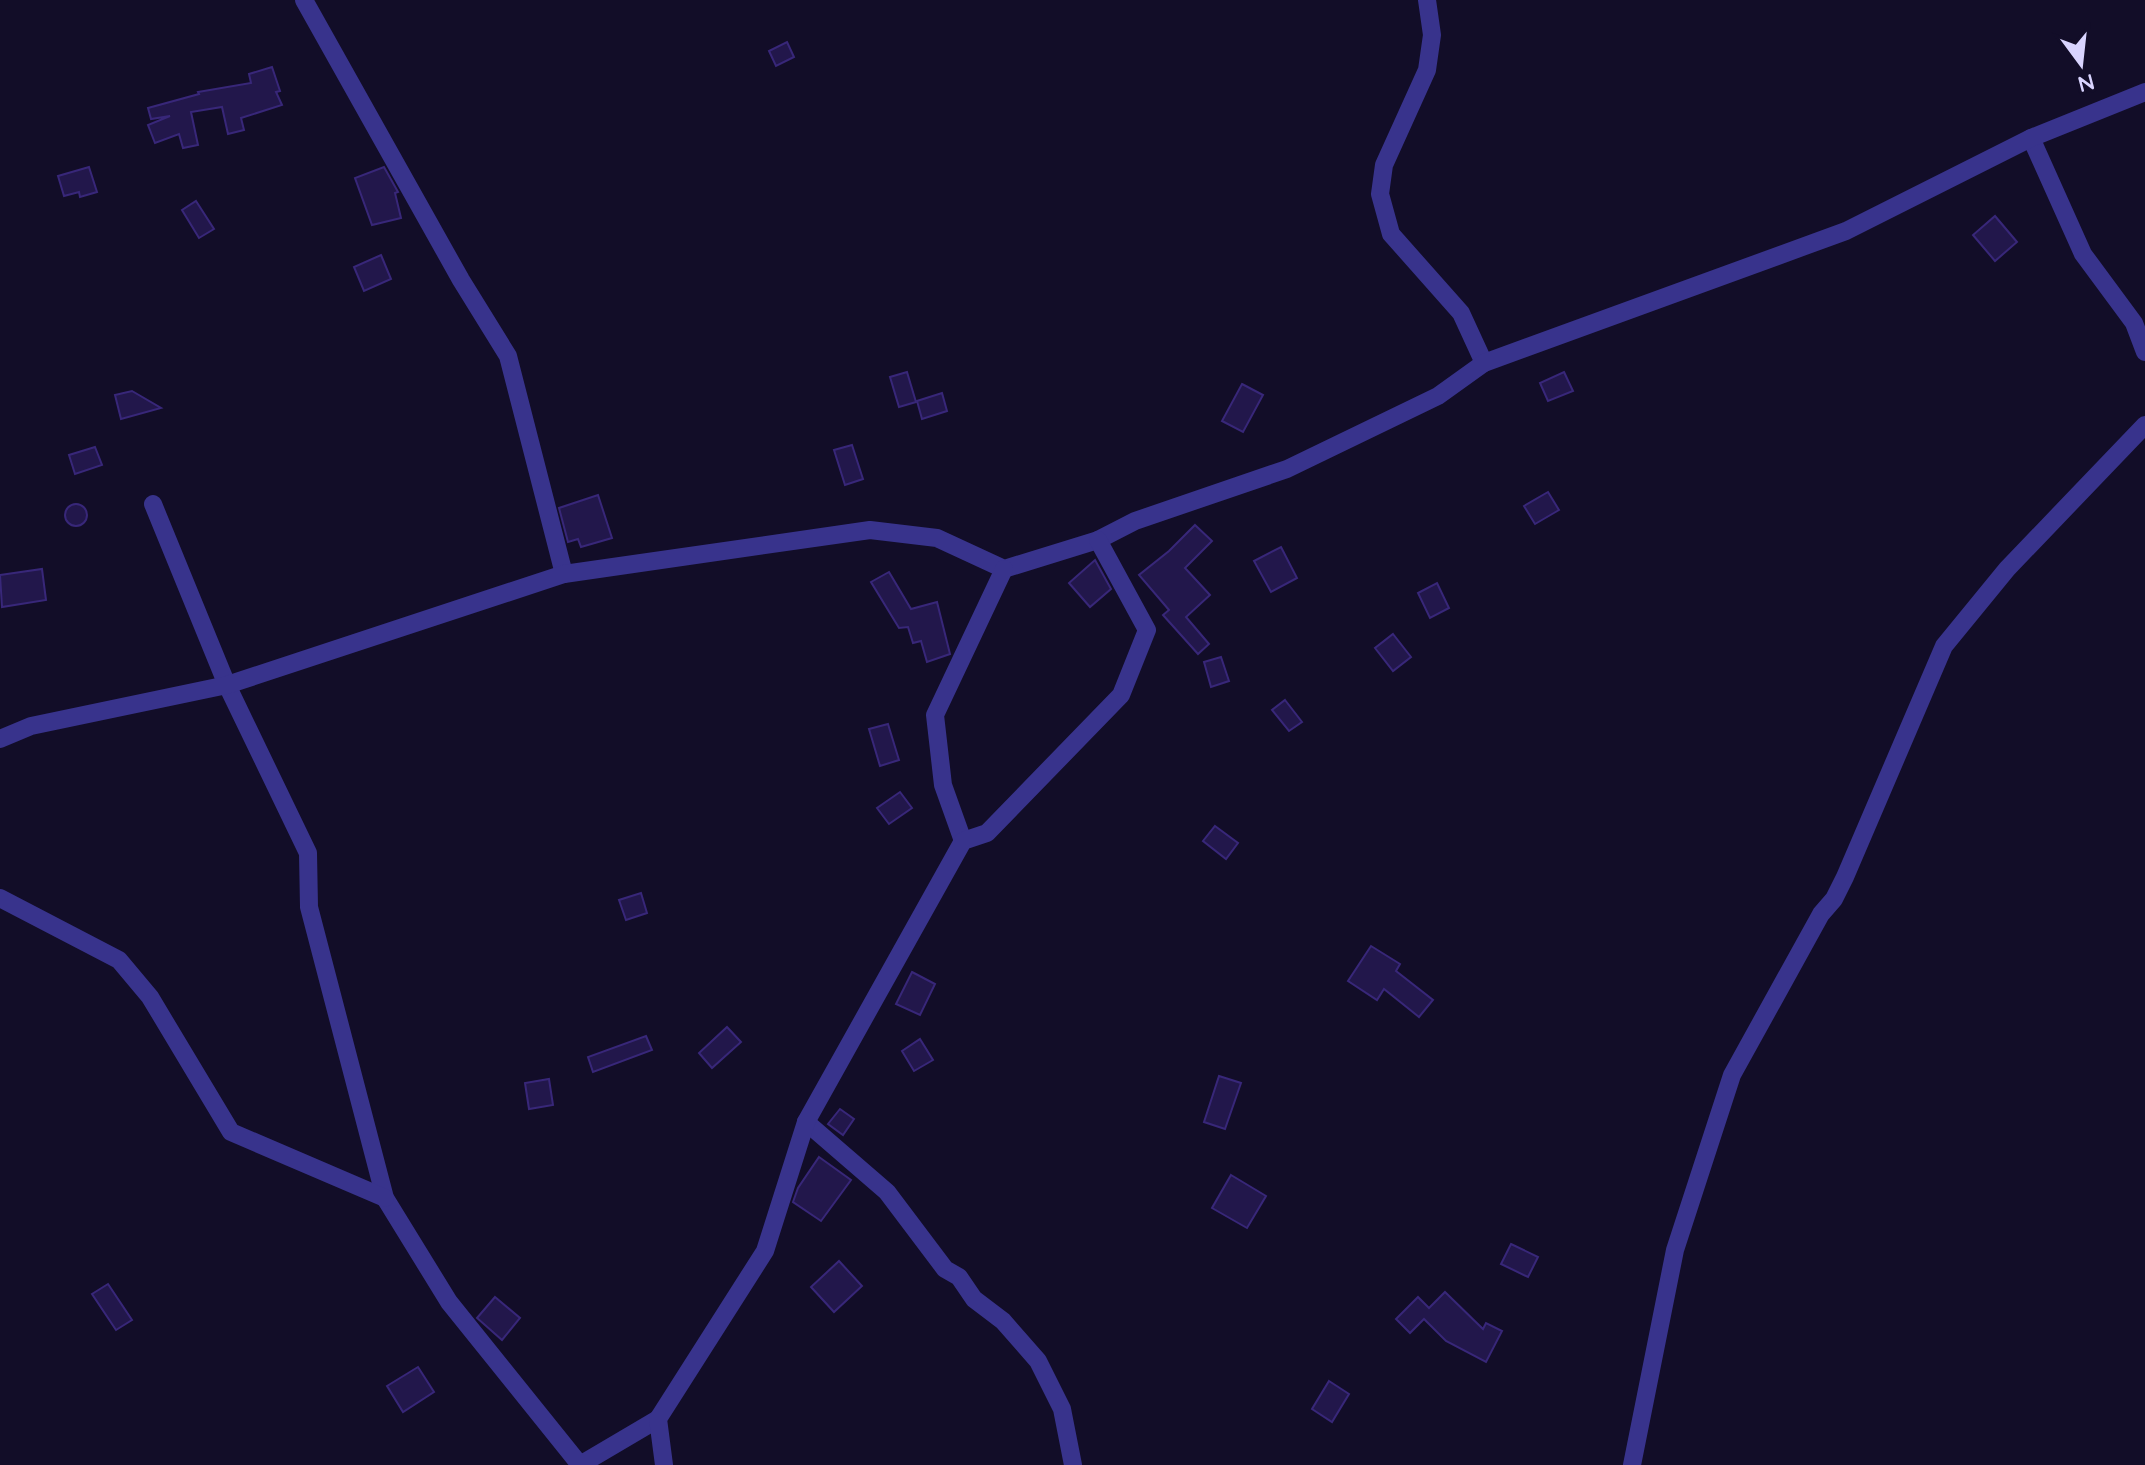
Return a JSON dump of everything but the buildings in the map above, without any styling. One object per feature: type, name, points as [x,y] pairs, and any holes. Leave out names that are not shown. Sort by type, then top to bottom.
[{"type":"street","points":[[304,0],[461,280],[508,356],[564,574]]},
{"type":"street","points":[[1427,0],[1432,35],[1427,70],[1384,165],[1380,194],[1391,234],[1461,313],[1484,363]]},
{"type":"street","points":[[0,739],[31,726],[227,685],[564,574],[870,530],[937,538],[1004,569],[1098,540],[1135,521],[1287,469],[1438,396],[1484,363],[1846,231],[2031,138],[2145,92]]},
{"type":"street","points":[[2031,138],[2083,254],[2134,323],[2145,352]]},
{"type":"street","points":[[1632,1465],[1675,1250],[1732,1075],[1821,914],[1840,888],[1944,646],[2007,569],[2145,425]]},
{"type":"street","points":[[153,504],[227,685],[308,853],[309,907],[385,1198],[449,1302],[580,1465],[658,1419],[765,1251],[806,1122],[963,841],[987,833],[1121,695],[1147,630],[1098,540]]},
{"type":"street","points":[[963,841],[943,785],[935,715],[1004,569]]},
{"type":"street","points":[[0,898],[119,960],[150,997],[231,1132],[385,1198]]},
{"type":"street","points":[[806,1122],[887,1192],[945,1269],[959,1277],[974,1299],[1003,1321],[1038,1361],[1062,1409],[1073,1465]]},
{"type":"street","points":[[658,1419],[664,1465]]},
{"type":"street","points":[[563,1445],[564,1465]]}]
